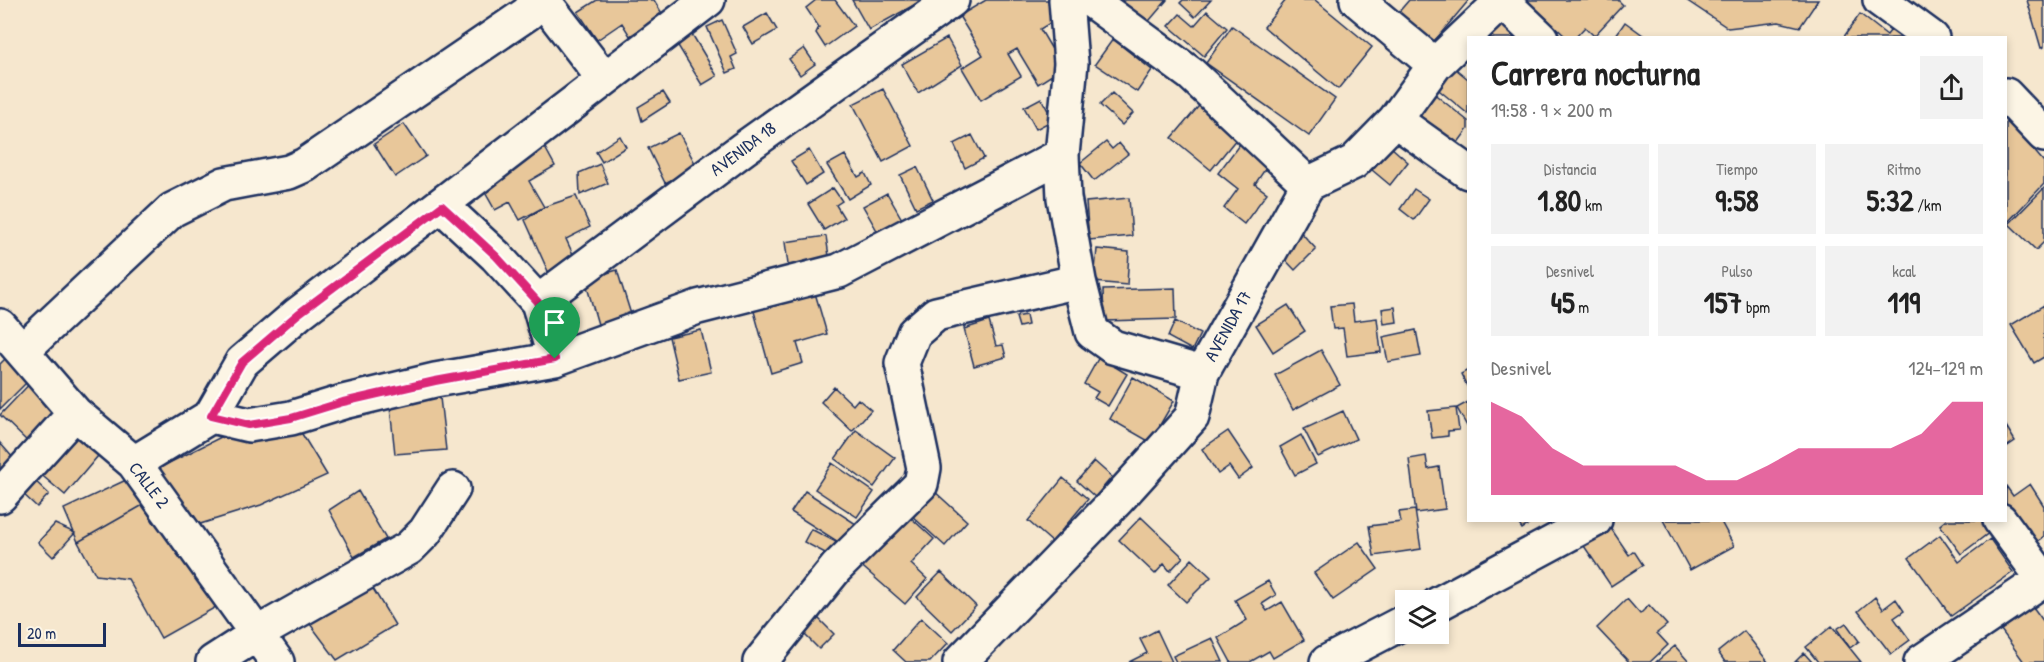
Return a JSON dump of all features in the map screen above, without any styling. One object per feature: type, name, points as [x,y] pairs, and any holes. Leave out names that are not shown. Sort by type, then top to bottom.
[{"type":"street","points":[[22,351],[172,210],[224,184],[289,172],[304,165],[528,13],[537,0]]},
{"type":"street","points":[[543,0],[604,79]]},
{"type":"street","points":[[134,463],[211,416],[242,362],[298,314],[442,206],[708,0]]},
{"type":"street","name":"AVENIDA 18","points":[[538,302],[743,149],[952,0]]},
{"type":"street","points":[[1066,0],[1071,63],[1062,155],[1064,198],[1079,281],[1092,332],[1113,347],[1202,373]]},
{"type":"street","points":[[1090,0],[1191,74],[1308,184],[1354,162],[1395,120],[1434,65],[1503,1],[1539,36]]},
{"type":"street","points":[[1357,0],[1434,65]]},
{"type":"street","points":[[1880,0],[1929,36]]},
{"type":"street","points":[[2007,96],[2044,135]]},
{"type":"street","points":[[1395,120],[1467,171]]},
{"type":"street","points":[[211,416],[249,425],[280,420],[424,383],[555,359],[698,306],[839,271],[1062,155]]},
{"type":"street","name":"AVENIDA 17","points":[[960,662],[1118,499],[1192,417],[1202,373],[1308,184]]},
{"type":"street","points":[[442,206],[496,256],[538,302],[555,359]]},
{"type":"street","points":[[759,662],[836,568],[921,484],[924,468],[902,363],[914,333],[936,314],[1079,281]]},
{"type":"street","name":"CALLE 2","points":[[0,326],[75,413],[134,463],[277,662]]},
{"type":"street","points":[[0,496],[75,413]]},
{"type":"street","points":[[213,662],[258,633],[409,548],[425,532],[453,489]]},
{"type":"street","points":[[1449,598],[1591,522]]},
{"type":"street","points":[[1921,662],[2044,580],[2001,522]]},
{"type":"street","points":[[1334,661],[1395,627]]},
{"type":"building","points":[[597,0],[654,0],[663,15],[630,36],[622,23],[597,40],[578,12]]},
{"type":"building","points":[[816,0],[835,0],[854,26],[825,47],[816,33],[819,27],[806,8]]},
{"type":"building","points":[[852,0],[923,0],[869,30]]},
{"type":"building","points":[[986,0],[1049,0],[1060,17],[1040,29],[1063,68],[1038,84],[1017,49],[1008,54],[1021,76],[981,100],[962,68],[983,55],[959,16]]},
{"type":"building","points":[[1122,0],[1167,0],[1144,27],[1120,7]]},
{"type":"building","points":[[1183,0],[1211,0],[1195,17],[1180,3]]},
{"type":"building","points":[[1286,0],[1315,0],[1372,47],[1338,89],[1264,27]]},
{"type":"building","points":[[1409,0],[1469,0],[1426,51],[1391,21]]},
{"type":"building","points":[[1527,0],[1618,0],[1623,5],[1594,36],[1585,27],[1577,36],[1565,36]]},
{"type":"building","points":[[1686,0],[1818,0],[1800,27],[1779,22],[1728,28]]},
{"type":"building","points":[[2027,0],[2044,0],[2044,47],[2041,48]]},
{"type":"building","points":[[1505,10],[1528,36],[1478,36]]},
{"type":"building","points":[[1207,11],[1227,28],[1204,56],[1169,26],[1180,14],[1194,26]]},
{"type":"building","points":[[767,13],[777,30],[753,44],[743,27]]},
{"type":"building","points":[[1860,14],[1887,35],[1893,27],[1905,36],[1844,36]]},
{"type":"building","points":[[722,20],[737,54],[731,57],[736,69],[727,73],[707,27]]},
{"type":"building","points":[[1625,22],[1644,36],[1615,36]]},
{"type":"building","points":[[1232,26],[1335,99],[1309,136],[1206,63]]},
{"type":"building","points":[[692,34],[717,76],[702,85],[677,44]]},
{"type":"building","points":[[947,38],[962,65],[918,93],[902,64]]},
{"type":"building","points":[[1113,39],[1152,70],[1137,92],[1095,64]]},
{"type":"building","points":[[804,48],[815,64],[800,75],[789,59]]},
{"type":"building","points":[[1446,61],[1467,78],[1467,113],[1429,82]]},
{"type":"building","points":[[1427,88],[1467,120],[1467,130],[1454,148],[1408,112]]},
{"type":"building","points":[[883,89],[913,146],[883,162],[853,104]]},
{"type":"building","points":[[663,92],[670,103],[642,121],[638,107]]},
{"type":"building","points":[[1112,93],[1133,113],[1122,125],[1100,105]]},
{"type":"building","points":[[1041,98],[1053,120],[1036,129],[1024,107]]},
{"type":"building","points":[[1203,101],[1241,133],[1211,170],[1172,138]]},
{"type":"building","points":[[2007,119],[2044,162],[2044,184],[2007,223]]},
{"type":"building","points":[[404,124],[426,156],[395,177],[374,144]]},
{"type":"building","points":[[679,133],[697,167],[665,183],[648,148]]},
{"type":"building","points":[[972,135],[984,158],[965,168],[954,144]]},
{"type":"building","points":[[620,136],[626,147],[602,162],[596,152]]},
{"type":"building","points":[[1242,141],[1270,162],[1255,184],[1267,193],[1244,224],[1224,208],[1238,189],[1218,173]]},
{"type":"building","points":[[1106,142],[1112,149],[1119,143],[1128,154],[1094,181],[1080,163]]},
{"type":"building","points":[[543,144],[555,166],[529,181],[544,207],[520,220],[510,202],[495,210],[478,180]]},
{"type":"building","points":[[1391,147],[1408,162],[1390,185],[1372,170]]},
{"type":"building","points":[[809,150],[823,174],[806,185],[791,161]]},
{"type":"building","points":[[845,155],[858,177],[865,173],[871,185],[848,199],[827,165]]},
{"type":"building","points":[[600,164],[608,183],[580,195],[579,173]]},
{"type":"building","points":[[917,167],[933,200],[916,208],[900,175]]},
{"type":"building","points":[[833,188],[842,201],[836,205],[844,218],[824,230],[808,204]]},
{"type":"building","points":[[2044,188],[2044,242],[2036,250],[2009,224]]},
{"type":"building","points":[[1414,189],[1429,199],[1414,220],[1400,209]]},
{"type":"building","points":[[887,193],[903,221],[879,234],[863,206]]},
{"type":"building","points":[[576,196],[590,227],[566,239],[578,265],[551,278],[525,220],[544,207]]},
{"type":"building","points":[[1129,198],[1132,236],[1089,240],[1086,202]]},
{"type":"building","points":[[1297,228],[1316,249],[1295,270],[1275,249]]},
{"type":"building","points":[[826,236],[830,263],[789,272],[785,242]]},
{"type":"building","points":[[1097,249],[1129,252],[1127,285],[1094,282]]},
{"type":"building","points":[[617,270],[635,327],[602,338],[585,280]]},
{"type":"building","points":[[813,286],[827,334],[797,343],[803,363],[771,373],[752,304]]},
{"type":"building","points":[[1175,288],[1176,319],[1104,321],[1103,290]]},
{"type":"building","points":[[1352,304],[1354,321],[1377,318],[1381,352],[1347,356],[1343,328],[1333,329],[1330,306]]},
{"type":"building","points":[[1288,305],[1305,331],[1273,352],[1256,325]]},
{"type":"building","points":[[2044,305],[2044,357],[2034,363],[2011,325]]},
{"type":"building","points":[[1395,307],[1397,322],[1384,324],[1382,309]]},
{"type":"building","points":[[1026,315],[1028,325],[1019,327],[1016,317]]},
{"type":"building","points":[[989,321],[996,346],[1003,345],[1006,357],[974,366],[964,329]]},
{"type":"building","points":[[1175,321],[1200,334],[1192,350],[1168,337]]},
{"type":"building","points":[[701,330],[711,372],[679,379],[669,337]]},
{"type":"building","points":[[1416,330],[1421,356],[1388,362],[1383,337]]},
{"type":"building","points":[[15,349],[37,372],[0,409],[0,364]]},
{"type":"building","points":[[1321,350],[1340,385],[1293,410],[1275,375]]},
{"type":"building","points":[[1099,357],[1127,374],[1108,406],[1094,398],[1098,392],[1084,384]]},
{"type":"building","points":[[1467,371],[1467,386],[1461,374]]},
{"type":"building","points":[[37,376],[66,404],[29,443],[0,415]]},
{"type":"building","points":[[1133,377],[1174,401],[1150,442],[1110,419]]},
{"type":"building","points":[[834,387],[853,405],[858,399],[871,410],[852,431],[821,402]]},
{"type":"building","points":[[439,389],[446,450],[395,454],[389,398]]},
{"type":"building","points":[[1467,403],[1467,426],[1457,408]]},
{"type":"building","points":[[1456,408],[1459,430],[1448,431],[1448,436],[1432,438],[1428,411]]},
{"type":"building","points":[[1343,411],[1356,439],[1318,457],[1304,429]]},
{"type":"building","points":[[296,424],[327,475],[261,505],[197,525],[159,468],[221,437]]},
{"type":"building","points":[[75,427],[103,450],[65,495],[38,472]]},
{"type":"building","points":[[2007,428],[2015,441],[2007,446]]},
{"type":"building","points":[[856,430],[895,458],[874,487],[835,459]]},
{"type":"building","points":[[1228,431],[1253,468],[1238,479],[1229,466],[1218,474],[1202,449]]},
{"type":"building","points":[[1301,435],[1316,464],[1295,475],[1280,447]]},
{"type":"building","points":[[0,443],[14,459],[0,472]]},
{"type":"building","points":[[1426,456],[1428,469],[1439,467],[1445,509],[1416,513],[1409,459]]},
{"type":"building","points":[[1094,461],[1112,477],[1095,497],[1077,481]]},
{"type":"building","points":[[832,463],[874,492],[857,517],[815,489]]},
{"type":"building","points":[[1063,478],[1088,499],[1052,542],[1028,521]]},
{"type":"building","points":[[33,479],[49,494],[37,507],[21,492]]},
{"type":"building","points":[[126,480],[143,505],[78,542],[64,509]]},
{"type":"building","points":[[2030,484],[2044,506],[2044,537],[2029,547],[2007,514],[2007,487],[2013,496]]},
{"type":"building","points":[[933,490],[967,521],[945,546],[911,515]]},
{"type":"building","points":[[358,491],[386,539],[354,557],[329,510]]},
{"type":"building","points":[[805,491],[856,524],[843,545],[791,512]]},
{"type":"building","points":[[143,505],[154,523],[165,517],[216,607],[161,638],[128,579],[96,575],[78,542]]},
{"type":"building","points":[[1415,510],[1421,549],[1374,556],[1369,526],[1401,522],[1399,512]]},
{"type":"building","points":[[909,516],[934,539],[911,564],[927,579],[905,604],[857,562],[879,537],[886,543]]},
{"type":"building","points":[[1141,517],[1183,557],[1170,571],[1164,564],[1155,574],[1119,540]]},
{"type":"building","points":[[1517,522],[1533,522],[1522,529]]},
{"type":"building","points":[[1664,522],[1721,522],[1734,546],[1690,570]]},
{"type":"building","points":[[1944,522],[1982,522],[1990,532],[1961,554],[1940,525]]},
{"type":"building","points":[[55,524],[75,533],[53,557],[38,542]]},
{"type":"building","points":[[1610,527],[1629,555],[1634,551],[1643,565],[1611,586],[1584,546]]},
{"type":"building","points":[[811,529],[836,542],[829,555],[804,542]]},
{"type":"building","points":[[1940,535],[1959,562],[1990,539],[2013,572],[1951,616],[1909,558]]},
{"type":"building","points":[[1359,542],[1378,569],[1333,600],[1314,573]]},
{"type":"building","points":[[1192,559],[1211,577],[1186,602],[1168,585]]},
{"type":"building","points":[[941,572],[976,606],[952,631],[917,597]]},
{"type":"building","points":[[366,577],[395,625],[337,660],[304,616]]},
{"type":"building","points":[[1268,581],[1276,595],[1262,604],[1267,611],[1282,602],[1304,640],[1273,658],[1269,651],[1250,662],[1231,662],[1218,638],[1247,620],[1235,600]]},
{"type":"building","points":[[1875,597],[1883,609],[1896,599],[1904,611],[1894,618],[1910,640],[1891,654],[1858,611]]},
{"type":"building","points":[[1627,599],[1640,614],[1649,605],[1667,625],[1657,633],[1668,645],[1650,662],[1629,662],[1597,628]]},
{"type":"building","points":[[2033,607],[2044,622],[2044,662],[2024,662],[2001,630]]},
{"type":"building","points":[[814,614],[834,634],[819,649],[799,629]]},
{"type":"building","points":[[921,618],[948,643],[930,662],[906,662],[893,650]]},
{"type":"building","points":[[1846,623],[1859,641],[1850,648],[1837,629]]},
{"type":"building","points":[[1832,626],[1861,662],[1818,662],[1806,647]]},
{"type":"building","points":[[1157,630],[1172,662],[1129,662],[1147,653],[1140,639]]},
{"type":"building","points":[[1744,631],[1768,662],[1725,662],[1718,652]]},
{"type":"building","points":[[1212,638],[1223,662],[1176,662],[1173,656]]},
{"type":"building","points":[[1675,646],[1689,662],[1656,662]]},
{"type":"building","points":[[1804,653],[1812,662],[1795,662]]},
{"type":"route","points":[[442,206],[496,256],[538,302],[555,359],[435,381],[343,402],[291,418],[249,425],[211,416],[242,362],[298,314],[399,236],[442,206]]}]
